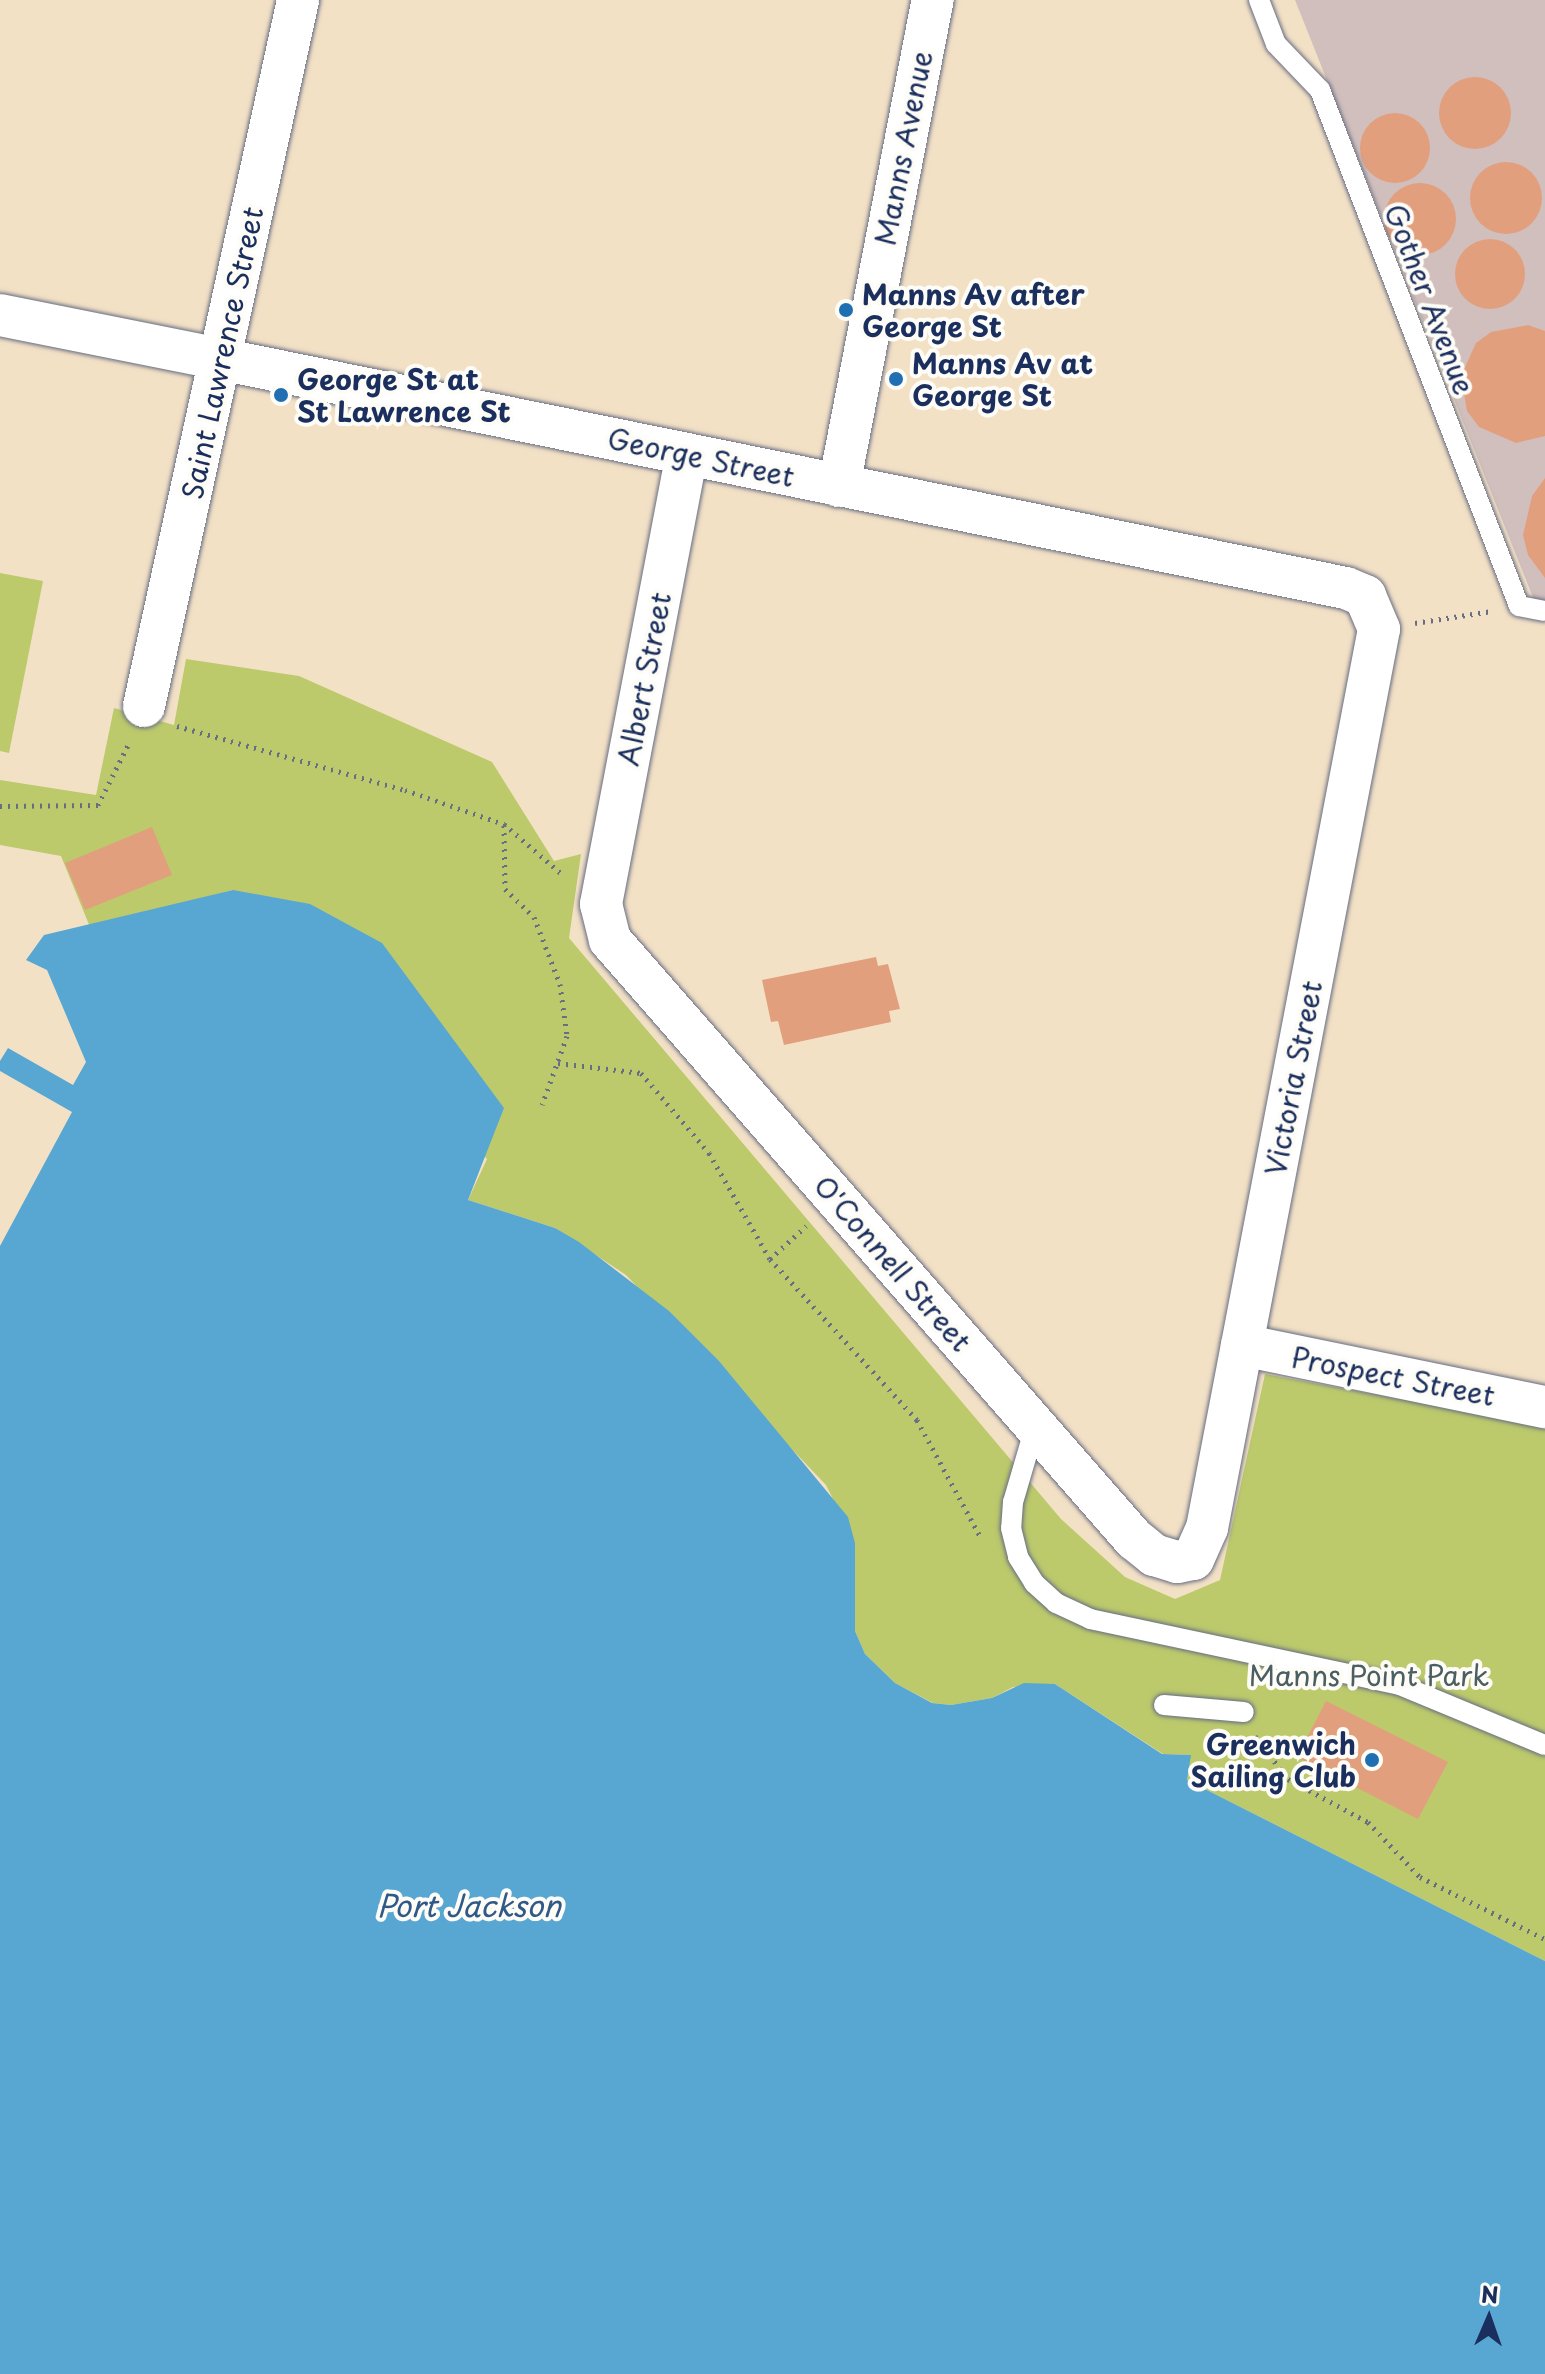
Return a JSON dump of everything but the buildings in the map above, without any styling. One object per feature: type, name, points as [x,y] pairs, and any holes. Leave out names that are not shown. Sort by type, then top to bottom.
[{"type":"street","name":"Saint Lawrence Street","points":[[144,706],[298,0]]},
{"type":"street","name":"Manns Avenue","points":[[839,486],[933,0]]},
{"type":"street","name":"George Street","points":[[0,315],[1346,588],[1365,596],[1379,629]]},
{"type":"street","name":"Albert Street","points":[[601,904],[687,454]]},
{"type":"street","name":"Victoria Street","points":[[1207,1528],[1379,629]]},
{"type":"street","name":"O'Connell Street","points":[[601,904],[610,940],[1134,1539],[1154,1555],[1177,1562],[1193,1559],[1207,1528]]},
{"type":"street","name":"Prospect Street","points":[[1242,1345],[1545,1407]]},
{"type":"lane","name":"Gother Avenue","points":[[1259,0],[1276,44],[1320,90],[1519,606]]},
{"type":"lane","points":[[1519,606],[1545,611]]},
{"type":"lane","points":[[1035,1427],[1013,1502],[1011,1528],[1018,1557],[1034,1583],[1056,1603],[1090,1619],[1400,1685],[1545,1745]]},
{"type":"lane","points":[[1164,1705],[1244,1712]]},
{"type":"path","points":[[1379,629],[1519,606]]},
{"type":"path","points":[[0,806],[98,805],[144,706],[174,725],[391,786],[504,824],[601,904]]},
{"type":"path","points":[[504,824],[505,889],[534,917],[560,984],[567,1036],[542,1105]]},
{"type":"path","points":[[558,1063],[641,1073],[709,1153],[770,1259],[917,1420],[988,1553]]},
{"type":"path","points":[[770,1259],[811,1222]]},
{"type":"path","points":[[1368,1822],[1420,1877],[1545,1939]]},
{"type":"shaded area","points":[[1295,0],[1545,0],[1545,603],[1534,600]]},
{"type":"green space","points":[[0,573],[43,581],[9,753],[0,751]]},
{"type":"green space","name":"Manns Point Park","points":[[186,659],[299,676],[492,762],[554,861],[581,854],[569,938],[1061,1519],[1125,1577],[1175,1599],[1220,1580],[1265,1374],[1545,1426],[1545,1961],[1187,1780],[1190,1755],[1163,1754],[1055,1684],[1013,1687],[992,1698],[951,1705],[933,1703],[895,1683],[865,1654],[855,1631],[855,1543],[826,1485],[626,1275],[555,1228],[468,1200],[487,1159],[233,890],[90,927],[61,856],[0,845],[0,780],[96,795],[114,708],[174,725]]},
{"type":"water","name":"Port Jackson","points":[[233,890],[310,904],[382,943],[504,1108],[468,1200],[555,1228],[579,1242],[669,1311],[719,1361],[848,1517],[855,1543],[855,1631],[865,1654],[895,1683],[932,1703],[951,1705],[992,1698],[1024,1683],[1055,1684],[1162,1754],[1191,1755],[1187,1780],[1545,1961],[1545,2374],[0,2374],[0,1246],[72,1112],[0,1071],[0,1061],[8,1048],[73,1085],[86,1062],[47,970],[26,960],[44,935]]},
{"type":"place","name":"Manns Av after George St","points":[[846,310]]},
{"type":"place","name":"Manns Av at George St","points":[[896,379]]},
{"type":"place","name":"George St at St Lawrence St","points":[[281,395]]},
{"type":"place","name":"Greenwich Sailing Club","points":[[1372,1760]]}]
